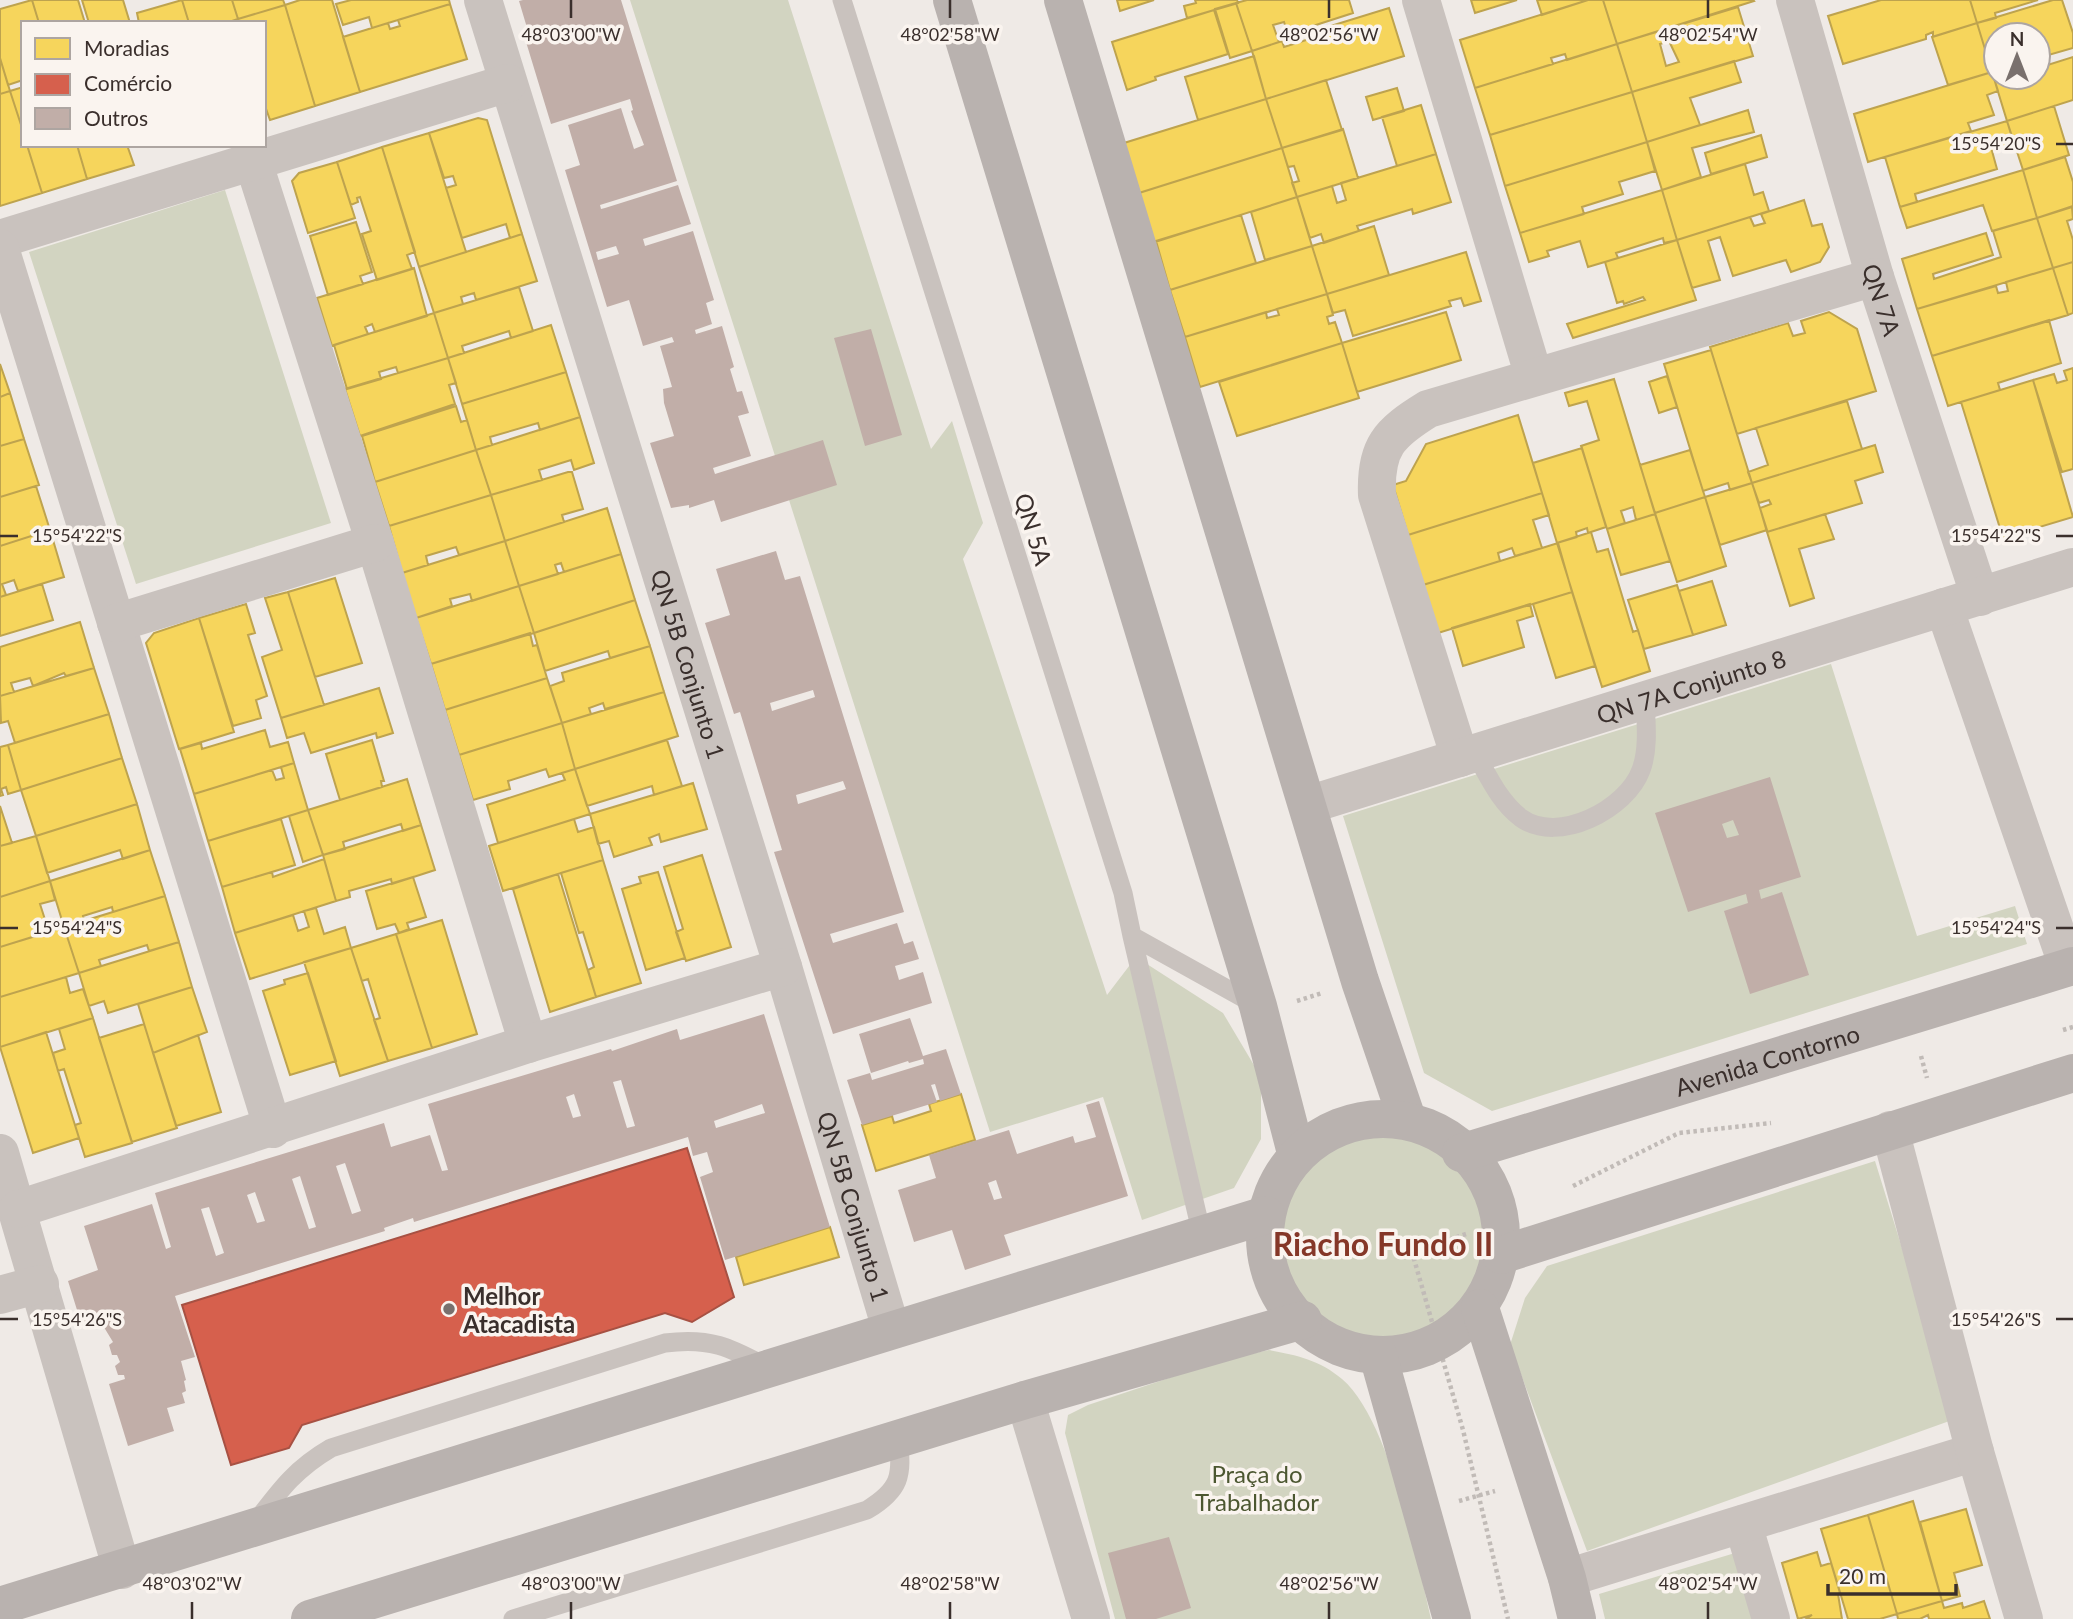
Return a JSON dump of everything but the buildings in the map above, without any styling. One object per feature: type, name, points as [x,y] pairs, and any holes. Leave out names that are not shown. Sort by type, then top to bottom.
[{"type":"main road","points":[[952,0],[1258,1009],[1296,1153]]},
{"type":"main road","points":[[1063,0],[1360,981],[1406,1116]]},
{"type":"main road","name":"Avenida Contorno","points":[[1461,1153],[1911,1018],[2071,967]]},
{"type":"main road","points":[[1501,1255],[2073,1073]]},
{"type":"main road","points":[[1376,1116],[1406,1116],[1461,1153],[1493,1195],[1501,1222],[1501,1255],[1480,1308],[1459,1331],[1426,1349],[1378,1355],[1347,1349],[1303,1320],[1275,1283],[1268,1262],[1264,1229],[1266,1215],[1279,1180],[1296,1153],[1315,1137],[1345,1123],[1376,1116]]},
{"type":"main road","points":[[0,1606],[250,1531],[891,1329],[1266,1215]]},
{"type":"main road","points":[[1480,1308],[1567,1578],[1577,1619]]},
{"type":"main road","points":[[310,1619],[898,1438],[1303,1320]]},
{"type":"main road","points":[[1378,1355],[1452,1619]]},
{"type":"street","name":"QN 5B Conjunto 1","points":[[483,0],[783,967],[891,1329]]},
{"type":"street","points":[[1421,0],[1534,377]]},
{"type":"street","name":"QN 7A","points":[[1795,0],[1875,277],[1962,602],[2071,967]]},
{"type":"street","points":[[0,239],[508,83]]},
{"type":"street","points":[[253,161],[375,543],[528,1044]]},
{"type":"street","points":[[0,248],[273,1129]]},
{"type":"street","points":[[1468,756],[1377,495],[1376,467],[1400,426],[1428,409],[1875,277]]},
{"type":"street","points":[[116,623],[375,543]]},
{"type":"street","name":"QN 7A Conjunto 8","points":[[1308,805],[2073,567]]},
{"type":"street","points":[[18,1209],[273,1129],[528,1044],[783,967]]},
{"type":"street","points":[[1889,1130],[1975,1452],[2024,1619]]},
{"type":"street","points":[[0,1153],[121,1570]]},
{"type":"street","points":[[0,1295],[40,1284]]},
{"type":"street","points":[[1025,1400],[1091,1619]]},
{"type":"street","points":[[1567,1578],[1975,1452]]},
{"type":"street","points":[[1743,1524],[1771,1619]]},
{"type":"lane","name":"QN 5A","points":[[842,0],[1123,893],[1202,1235]]},
{"type":"lane","points":[[1468,756],[1503,802],[1524,820],[1548,829],[1578,825],[1617,802],[1641,771],[1647,731],[1645,700]]},
{"type":"lane","points":[[1132,936],[1258,1009]]},
{"type":"lane","points":[[250,1531],[285,1482],[303,1465],[331,1448],[665,1343],[695,1339],[730,1347],[769,1369]]},
{"type":"lane","points":[[513,1619],[867,1510],[886,1499],[898,1482],[901,1460],[898,1438]]},
{"type":"path","points":[[1258,1009],[1360,981]]},
{"type":"path","points":[[1911,1018],[1937,1115]]},
{"type":"path","points":[[1479,1496],[1508,1619]]},
{"type":"green space","points":[[630,0],[788,0],[931,449],[952,421],[983,523],[963,559],[1107,995],[1136,957],[1223,1013],[1261,1077],[1261,1139],[1234,1188],[1142,1220],[1103,1097],[990,1132]]},
{"type":"green space","points":[[225,190],[331,523],[136,584],[29,252]]},
{"type":"green space","points":[[1831,664],[1917,936],[2015,906],[2027,944],[1492,1111],[1424,1073],[1343,816]]},
{"type":"green space","points":[[1383,1137],[1421,1144],[1454,1166],[1476,1199],[1483,1237],[1476,1275],[1454,1308],[1421,1330],[1383,1337],[1345,1330],[1312,1308],[1290,1275],[1283,1237],[1290,1199],[1312,1166],[1345,1144]]},
{"type":"green space","points":[[1875,1161],[1955,1419],[1587,1551],[1510,1345],[1525,1298],[1547,1266]]},
{"type":"green space","name":"Praça do Trabalhador","points":[[1269,1350],[1298,1356],[1325,1367],[1342,1379],[1359,1398],[1374,1425],[1399,1491],[1431,1619],[1115,1619],[1065,1433],[1068,1415],[1088,1405],[1223,1360]]},
{"type":"green space","points":[[1735,1553],[1753,1619],[1605,1619],[1599,1594]]},
{"type":"place","name":"Melhor Atacadista","points":[[449,1309]]},
{"type":"district","name":"Riacho Fundo II","points":[[1383,1243]]}]
